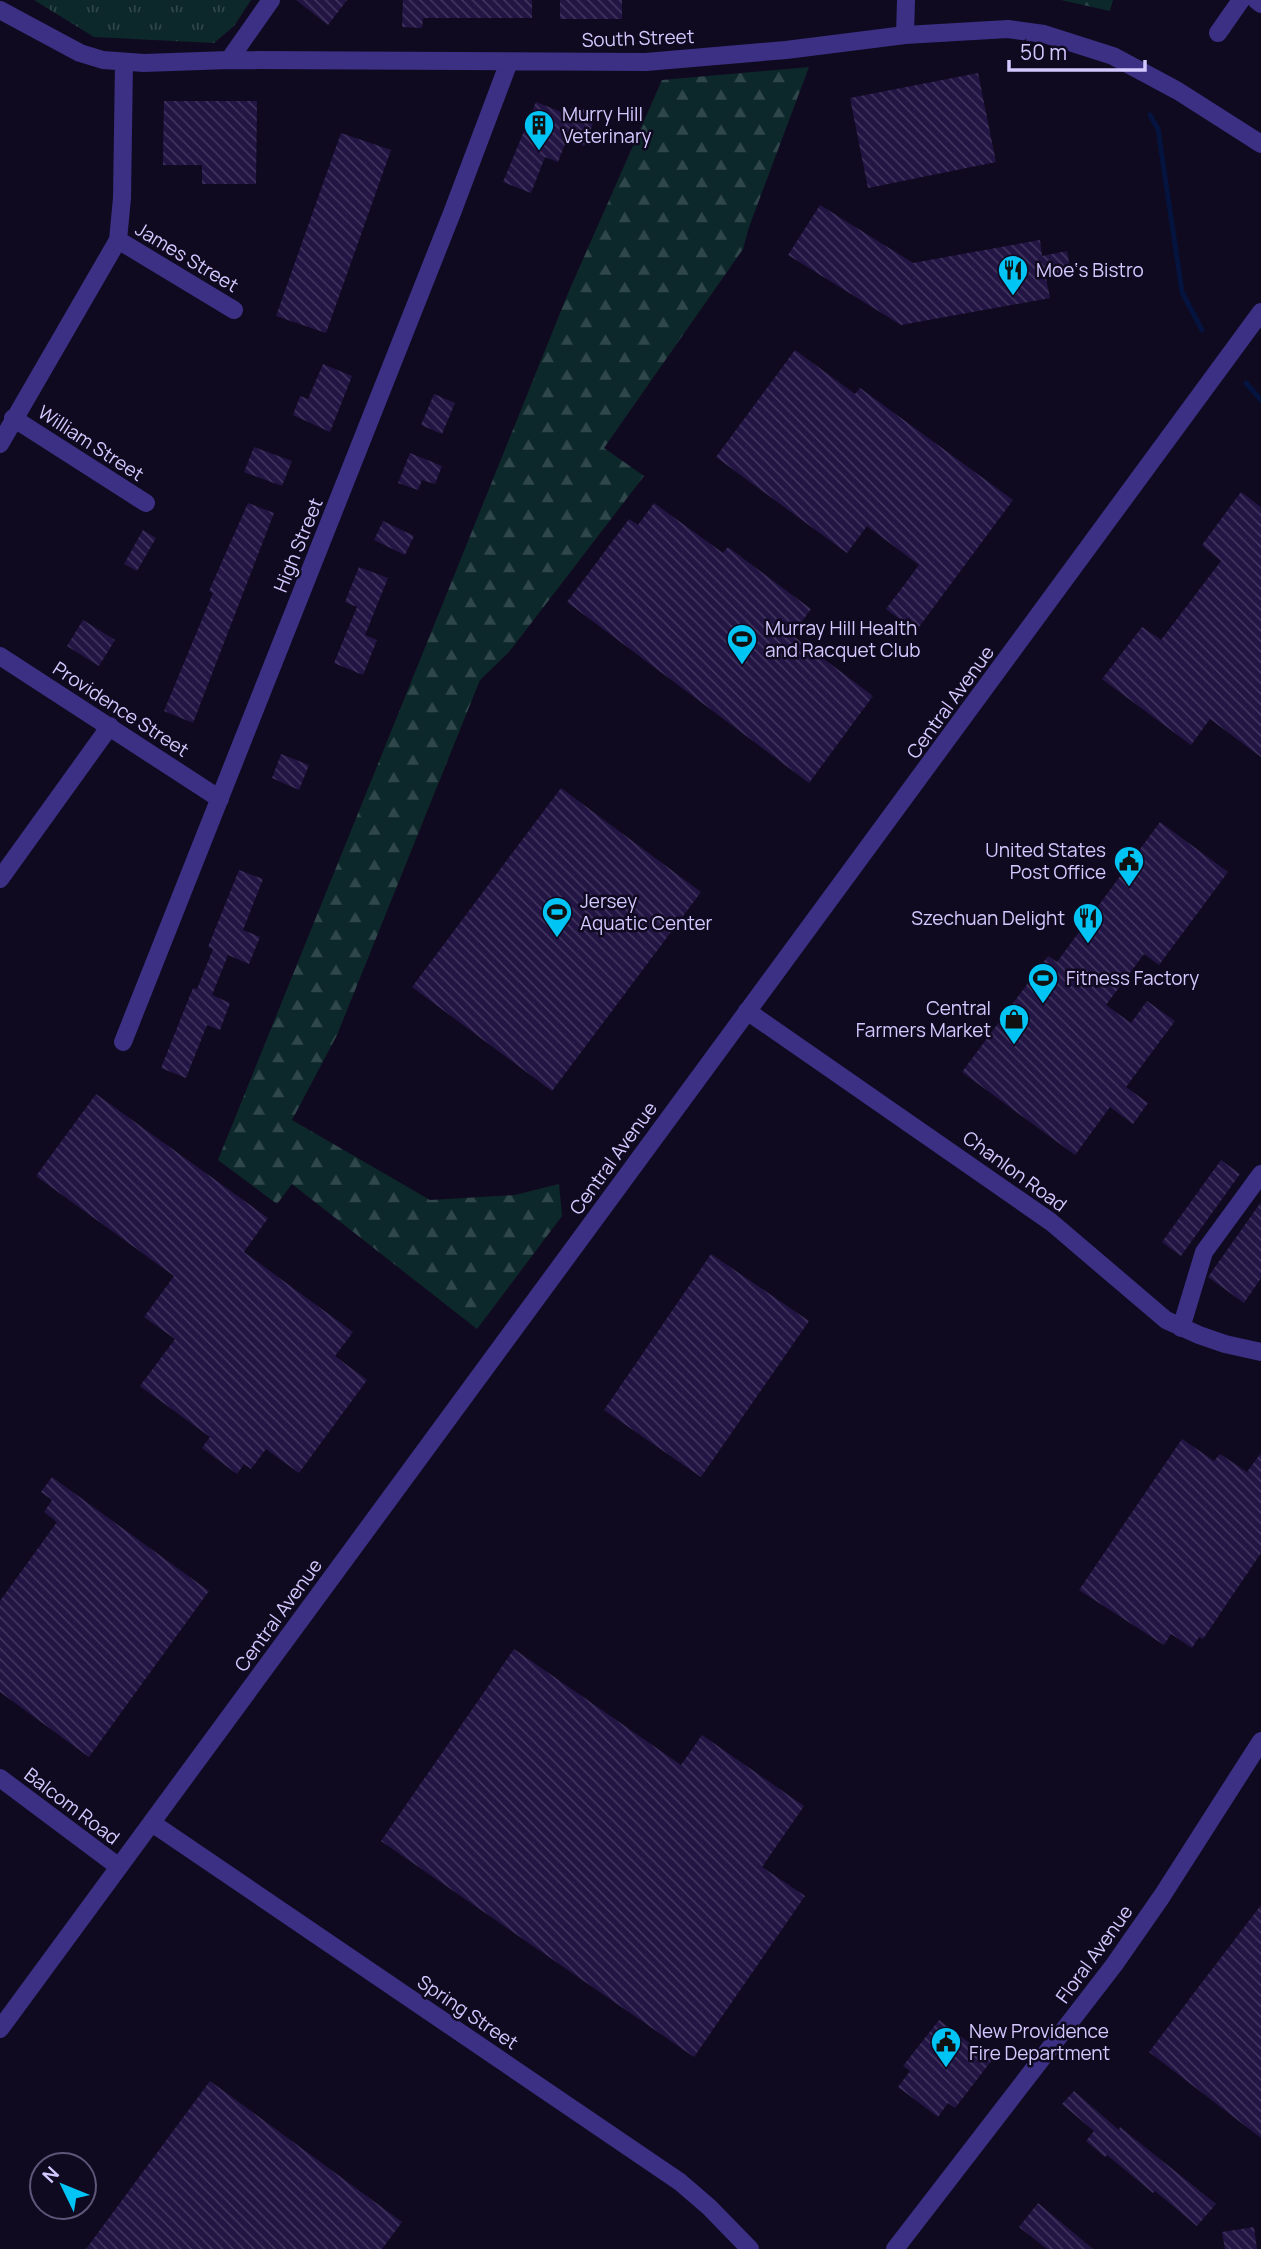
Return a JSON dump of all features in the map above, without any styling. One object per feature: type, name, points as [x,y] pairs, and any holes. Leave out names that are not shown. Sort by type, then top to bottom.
[{"type":"street","points":[[229,60],[271,0]]},
{"type":"street","points":[[905,35],[906,0]]},
{"type":"street","points":[[1219,33],[1241,0]]},
{"type":"street","points":[[1256,0],[1261,4]]},
{"type":"street","name":"South Street","points":[[0,10],[80,53],[103,60],[124,62],[646,62],[786,50],[905,35],[1008,29],[1044,34],[1113,56],[1147,73],[1261,144]]},
{"type":"street","points":[[0,444],[118,240],[122,198],[124,62]]},
{"type":"street","name":"High Street","points":[[123,1041],[452,213],[509,62]]},
{"type":"street","name":"James Street","points":[[118,240],[234,310]]},
{"type":"street","name":"Central Avenue","points":[[0,2029],[1261,312]]},
{"type":"street","name":"William Street","points":[[13,418],[146,503]]},
{"type":"street","name":"Providence Street","points":[[0,656],[220,799]]},
{"type":"street","points":[[0,880],[110,726]]},
{"type":"street","name":"Chanlon Road","points":[[747,1011],[1051,1222],[1150,1309],[1181,1328],[1225,1344],[1261,1352]]},
{"type":"street","points":[[1181,1328],[1204,1252],[1261,1174]]},
{"type":"street","name":"Floral Avenue","points":[[895,2249],[1114,1965],[1162,1896],[1261,1741]]},
{"type":"street","name":"Balcom Road","points":[[0,1778],[119,1867]]},
{"type":"street","name":"Spring Street","points":[[152,1823],[680,2182],[750,2249]]},
{"type":"green space","points":[[34,0],[251,0],[234,26],[214,43],[94,37]]},
{"type":"green space","points":[[1061,0],[1113,0],[1110,11]]},
{"type":"green space","points":[[809,67],[743,249],[604,448],[644,476],[509,652],[480,680],[337,1035],[292,1120],[430,1200],[515,1195],[559,1184],[562,1216],[477,1329],[292,1184],[277,1204],[218,1160],[569,291],[662,80]]},
{"type":"building","points":[[296,0],[347,0],[328,25]]},
{"type":"building","points":[[403,0],[532,0],[532,18],[423,18],[422,28],[402,27]]},
{"type":"building","points":[[560,0],[622,0],[622,19],[560,19]]},
{"type":"building","points":[[978,73],[996,162],[868,188],[850,98]]},
{"type":"building","points":[[164,101],[257,101],[256,184],[202,184],[202,165],[163,165]]},
{"type":"building","name":"Murry Hill Veterinary","points":[[536,102],[569,115],[573,105],[597,114],[584,146],[567,139],[558,162],[545,157],[531,193],[503,182]]},
{"type":"building","points":[[341,133],[391,150],[326,333],[276,316]]},
{"type":"building","points":[[820,205],[913,263],[1040,240],[1042,256],[1067,251],[1071,273],[1046,278],[1050,298],[901,325],[788,255]]},
{"type":"building","points":[[795,350],[855,394],[860,388],[1013,500],[916,631],[886,609],[919,565],[867,526],[847,553],[716,457]]},
{"type":"building","points":[[323,364],[352,376],[330,432],[293,415],[300,396],[308,399]]},
{"type":"building","points":[[434,394],[455,403],[442,434],[421,425]]},
{"type":"building","points":[[254,447],[292,461],[282,486],[244,472]]},
{"type":"building","points":[[410,453],[442,466],[435,484],[422,480],[418,490],[398,483]]},
{"type":"building","points":[[1241,492],[1261,507],[1261,757],[1210,719],[1191,745],[1102,679],[1142,627],[1161,640],[1221,561],[1202,545]]},
{"type":"building","points":[[248,503],[274,513],[193,723],[164,711],[213,593],[209,591]]},
{"type":"building","name":"Murray Hill Health and Racquet Club","points":[[654,503],[723,553],[728,547],[811,609],[792,635],[873,696],[809,783],[567,602],[629,519],[638,525]]},
{"type":"building","points":[[383,521],[414,536],[405,555],[374,540]]},
{"type":"building","points":[[143,530],[156,538],[137,571],[124,564]]},
{"type":"building","points":[[359,567],[388,578],[365,635],[377,640],[363,675],[334,663],[357,607],[345,602]]},
{"type":"building","points":[[83,620],[115,640],[99,666],[67,646]]},
{"type":"building","points":[[281,754],[309,765],[299,790],[272,778]]},
{"type":"building","name":"Jersey Aquatic Center","points":[[561,788],[701,892],[552,1091],[412,987]]},
{"type":"building","points":[[1160,822],[1228,872],[1159,965],[1144,954],[1106,1005],[1131,1023],[1147,1001],[1175,1021],[1126,1087],[1148,1103],[1133,1124],[1110,1107],[1075,1155],[962,1072],[1048,956],[1057,962]]},
{"type":"building","points":[[239,870],[263,879],[243,930],[260,937],[249,964],[228,955],[212,995],[230,1003],[220,1030],[207,1025],[186,1078],[161,1068],[193,988],[197,989],[213,949],[208,947]]},
{"type":"building","points":[[96,1094],[268,1218],[244,1252],[353,1332],[335,1356],[367,1380],[299,1473],[266,1449],[251,1469],[244,1464],[237,1474],[202,1448],[210,1437],[140,1386],[175,1339],[144,1317],[174,1276],[36,1176]]},
{"type":"building","points":[[1221,1160],[1240,1174],[1181,1256],[1162,1242]]},
{"type":"building","points":[[1261,1202],[1261,1278],[1244,1303],[1208,1277]]},
{"type":"building","points":[[711,1254],[809,1321],[701,1477],[604,1410]]},
{"type":"building","points":[[1182,1439],[1214,1461],[1220,1454],[1247,1472],[1261,1453],[1261,1553],[1203,1639],[1199,1637],[1192,1648],[1171,1634],[1164,1645],[1079,1590]]},
{"type":"building","points":[[52,1477],[209,1591],[89,1757],[0,1692],[0,1601],[57,1522],[44,1512],[52,1500],[41,1492]]},
{"type":"building","points":[[514,1649],[681,1765],[702,1735],[804,1806],[762,1867],[805,1896],[694,2057],[381,1841]]},
{"type":"building","points":[[1261,1905],[1261,2138],[1149,2052]]},
{"type":"building","name":"New Providence Fire Department","points":[[939,2020],[992,2060],[955,2108],[948,2103],[938,2117],[898,2087],[910,2071],[903,2066]]},
{"type":"building","points":[[210,2081],[402,2222],[382,2249],[86,2249]]},
{"type":"building","points":[[1074,2091],[1119,2130],[1120,2127],[1216,2204],[1197,2226],[1155,2191],[1153,2193],[1086,2141],[1094,2131],[1062,2104]]},
{"type":"building","points":[[1038,2203],[1093,2249],[1047,2249],[1019,2227]]},
{"type":"building","points":[[1254,2227],[1257,2249],[1225,2249],[1222,2232]]},
{"type":"waterway","points":[[1150,115],[1158,129],[1182,292],[1202,330]]},
{"type":"waterway","points":[[1246,383],[1261,400]]},
{"type":"place","name":"Murry Hill Veterinary","points":[[539,152]]},
{"type":"place","name":"Moe‘s Bistro","points":[[1013,297]]},
{"type":"place","name":"Murray Hill Health and Racquet Club","points":[[742,666]]},
{"type":"place","name":"United States Post Office","points":[[1129,888]]},
{"type":"place","name":"Jersey Aquatic Center","points":[[557,939]]},
{"type":"place","name":"Szechuan Delight","points":[[1088,945]]},
{"type":"place","name":"Fitness Factory","points":[[1043,1005]]},
{"type":"place","name":"Central Farmers Market","points":[[1014,1046]]},
{"type":"place","name":"New Providence Fire Department","points":[[946,2069]]}]
